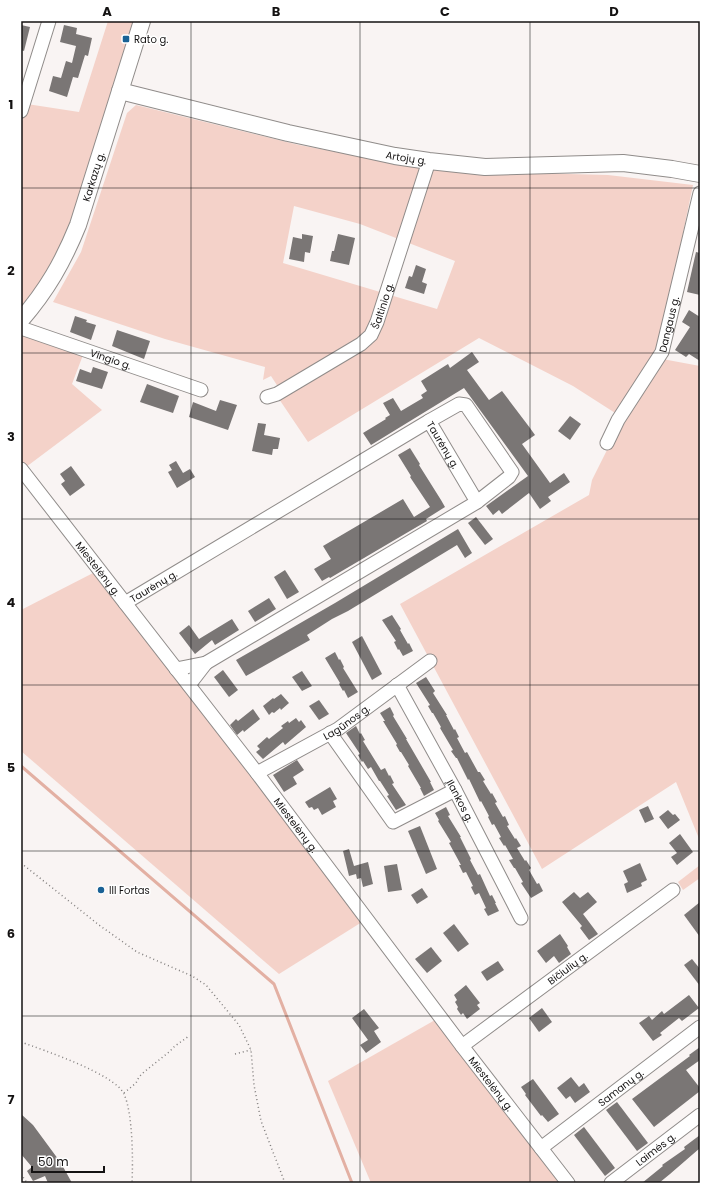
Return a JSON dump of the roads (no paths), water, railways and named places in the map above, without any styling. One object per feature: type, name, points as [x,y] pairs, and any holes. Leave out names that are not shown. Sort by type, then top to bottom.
[{"type":"main road","name":"Karkazų g.","points":[[21,320],[40,297],[68,252],[78,225],[142,21]]},
{"type":"main road","name":"Artojų g.","points":[[120,91],[288,133],[395,156],[429,161],[485,167],[623,163],[700,174]]},
{"type":"street","points":[[21,111],[49,21]]},
{"type":"street","name":"Šaltinio g.","points":[[267,397],[277,394],[355,348],[371,335],[377,322],[429,161]]},
{"type":"street","name":"Dangaus g.","points":[[607,443],[618,420],[662,352],[700,194]]},
{"type":"street","name":"Vingio g.","points":[[21,328],[201,390]]},
{"type":"street","points":[[176,669],[206,663],[477,502],[509,477],[512,472],[466,405],[459,404],[429,421]]},
{"type":"street","name":"Taurėnų g.","points":[[125,603],[429,421],[477,502]]},
{"type":"street","name":"Miestelėnų g.","points":[[21,469],[257,773],[462,1046],[568,1183]]},
{"type":"street","name":"Lagūnos g.","points":[[257,773],[338,729],[430,661]]},
{"type":"street","points":[[189,685],[206,663]]},
{"type":"street","name":"Įlankos g.","points":[[397,685],[455,790],[521,918]]},
{"type":"street","points":[[330,733],[393,822],[455,790]]},
{"type":"street","name":"Bičiulių g.","points":[[462,1046],[673,890]]},
{"type":"street","name":"Samanų g.","points":[[541,1148],[700,1026]]},
{"type":"street","name":"Laimės g.","points":[[611,1183],[700,1115]]},
{"type":"waterway","points":[[21,766],[274,984],[352,1183]]},
{"type":"place","name":"Rato g.","points":[[126,39]]},
{"type":"place","name":"III Fortas","points":[[101,890]]}]
